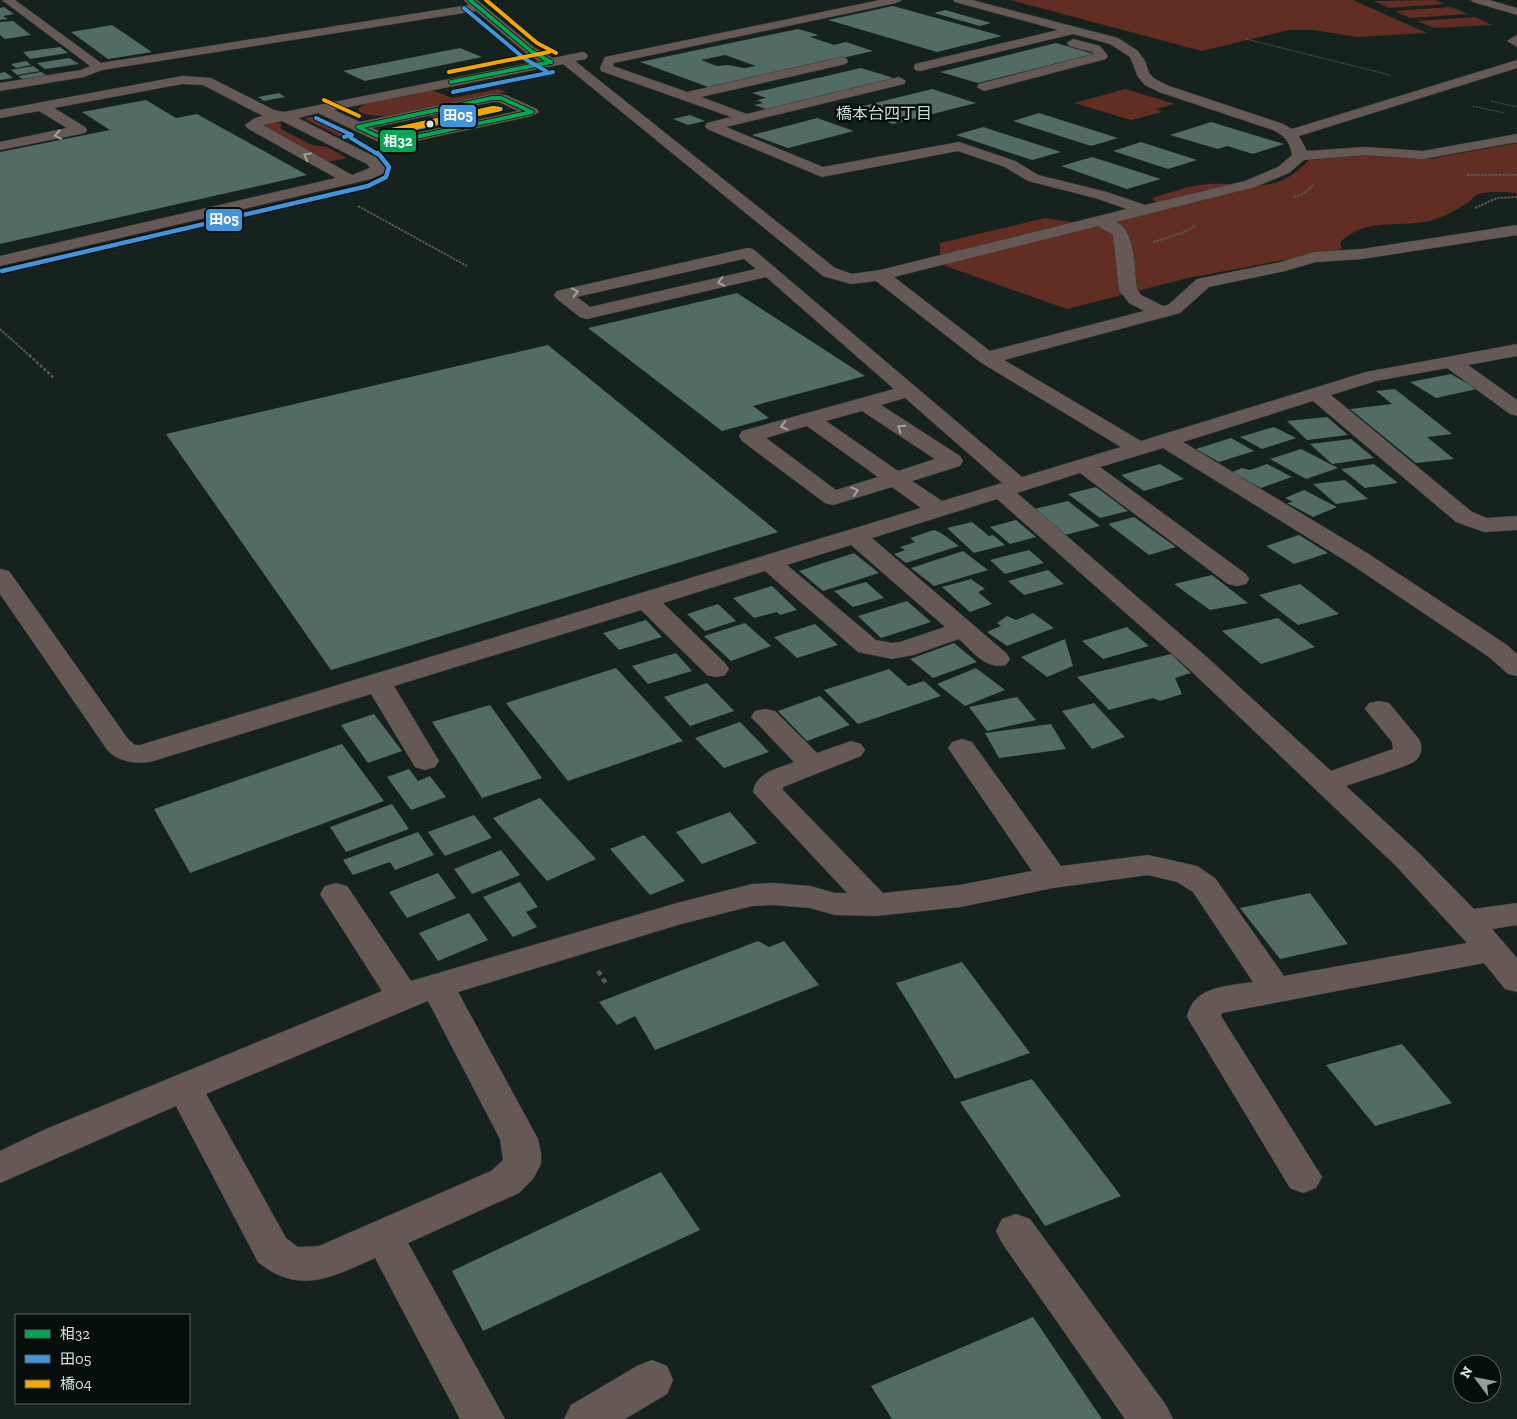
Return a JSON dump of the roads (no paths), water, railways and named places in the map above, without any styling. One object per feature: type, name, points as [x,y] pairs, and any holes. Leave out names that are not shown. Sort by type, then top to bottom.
[{"type":"street","points":[[6,2],[23,0]]},
{"type":"street","points":[[320,109],[323,102],[386,89],[409,91],[432,86],[452,93],[470,93],[480,88],[488,74],[856,0]]},
{"type":"street","points":[[746,118],[606,68],[609,60],[896,0]]},
{"type":"street","points":[[0,87],[84,73],[99,67],[475,4],[531,51],[558,60],[627,110],[829,272],[851,279],[880,275],[1250,184],[1275,176],[1293,165],[1300,156],[1299,144],[1292,134],[1262,121],[1164,89],[1150,82],[1143,74],[1139,61],[1134,54],[1125,47],[1073,30],[959,0]]},
{"type":"street","points":[[1477,0],[1503,6],[1517,12]]},
{"type":"street","points":[[6,2],[99,67]]},
{"type":"street","points":[[920,67],[1073,30]]},
{"type":"street","points":[[984,87],[1102,56],[1096,49],[1047,36]]},
{"type":"street","points":[[616,49],[634,55]]},
{"type":"street","points":[[661,102],[842,62]]},
{"type":"street","points":[[1292,134],[1517,64]]},
{"type":"street","points":[[0,114],[182,80],[200,80],[216,86],[270,114],[284,116],[346,147],[372,161],[379,170],[350,180],[0,261]]},
{"type":"street","points":[[899,81],[712,126],[822,172],[958,146],[1010,164],[1033,178],[1093,193],[1144,210]]},
{"type":"street","points":[[346,147],[384,139],[405,141],[528,114],[531,110],[501,98],[492,98],[358,127]]},
{"type":"street","points":[[627,110],[644,106]]},
{"type":"street","points":[[0,146],[80,130],[42,107]]},
{"type":"street","points":[[350,180],[252,125],[320,109],[384,139]]},
{"type":"street","points":[[1300,156],[1365,150],[1423,155],[1517,138]]},
{"type":"street","points":[[1100,220],[1116,228],[1121,234],[1128,290],[1135,299],[1160,312]]},
{"type":"street","points":[[987,358],[1174,309],[1203,283],[1285,266],[1314,257],[1362,254],[1517,230]]},
{"type":"street","points":[[768,271],[587,314],[563,295],[747,253],[909,391],[1406,858],[1467,921],[1517,980]]},
{"type":"street","points":[[880,275],[987,358],[1138,448]]},
{"type":"street","points":[[0,576],[118,745],[124,752],[137,755],[150,753],[1372,376],[1517,350]]},
{"type":"street","points":[[1451,362],[1517,410]]},
{"type":"street","points":[[865,404],[952,462],[833,498],[750,436],[909,391]]},
{"type":"street","points":[[1316,393],[1464,518],[1484,526],[1517,523]]},
{"type":"street","points":[[810,419],[938,509]]},
{"type":"street","points":[[1165,440],[1358,558],[1498,651],[1517,668]]},
{"type":"street","points":[[1083,465],[1237,579]]},
{"type":"street","points":[[854,535],[997,659]]},
{"type":"street","points":[[769,562],[867,646],[892,650],[904,649],[962,630]]},
{"type":"street","points":[[646,600],[716,669]]},
{"type":"street","points":[[378,682],[424,760]]},
{"type":"street","points":[[1326,783],[1404,755],[1408,750],[1408,744],[1405,739],[1380,709]]},
{"type":"street","points":[[765,717],[813,764]]},
{"type":"street","points":[[962,748],[1053,878]]},
{"type":"street","points":[[851,750],[773,781],[769,784],[768,792],[876,905]]},
{"type":"street","points":[[0,1168],[58,1140],[403,996],[677,914],[752,895],[792,894],[835,904],[876,905],[960,896],[1053,878],[1148,865],[1186,873],[1204,885],[1276,990]]},
{"type":"street","points":[[336,894],[403,996]]},
{"type":"street","points":[[1467,921],[1517,914]]},
{"type":"street","points":[[1303,1177],[1204,1017],[1205,1010],[1209,1004],[1216,1001],[1492,950]]},
{"type":"street","points":[[185,1088],[272,1250],[286,1261],[303,1265],[323,1263],[505,1182],[520,1170],[524,1156],[519,1139],[438,987]]},
{"type":"street","points":[[1016,1231],[1151,1419]]},
{"type":"street","points":[[384,1236],[483,1419]]},
{"type":"street","points":[[586,1419],[652,1380]]},
{"type":"district","name":"橋本台四丁目","points":[[884,113]]}]
